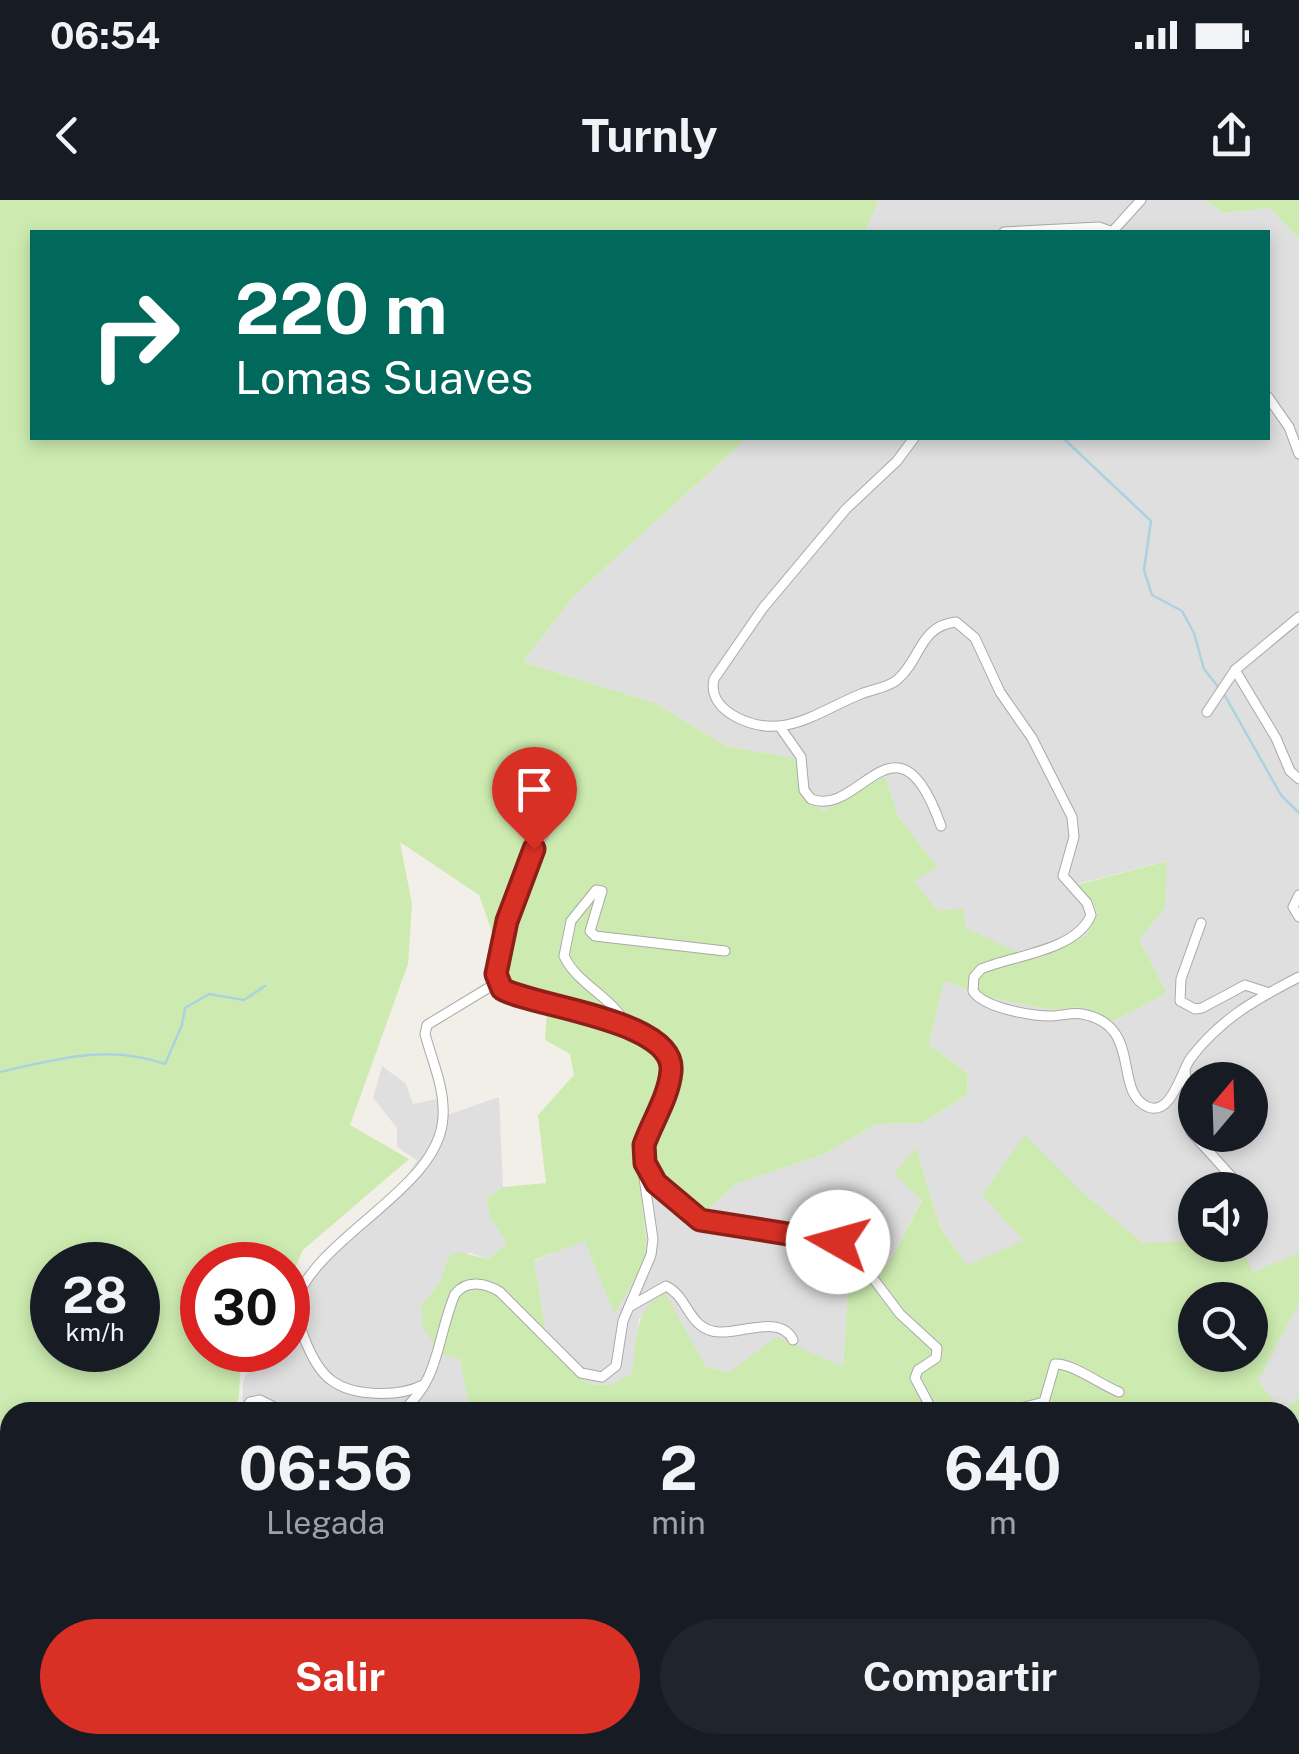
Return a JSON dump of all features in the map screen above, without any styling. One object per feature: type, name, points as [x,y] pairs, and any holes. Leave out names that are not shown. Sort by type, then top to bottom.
[{"type":"street","points":[[1115,230],[1141,200]]},
{"type":"street","points":[[1040,230],[1094,227],[1105,230]]},
{"type":"street","points":[[1270,400],[1289,427],[1299,454]]},
{"type":"street","points":[[913,440],[897,461],[846,509],[763,608],[715,676],[712,690],[725,710],[747,722],[780,726],[807,722],[854,697],[891,684],[903,674],[930,632],[949,623],[966,627],[1004,699],[1032,738],[1072,817],[1074,832],[1063,876],[1090,912],[1086,925],[1072,936],[981,969],[974,977],[973,992],[981,1000],[1036,1014],[1082,1014],[1100,1021],[1121,1041],[1133,1091],[1149,1107],[1158,1108],[1166,1102],[1178,1081]]},
{"type":"street","points":[[1207,712],[1234,670],[1299,617]]},
{"type":"street","points":[[1234,670],[1250,702],[1276,738],[1290,770],[1299,779]]},
{"type":"street","points":[[780,726],[802,757],[804,790],[810,799],[829,802],[879,772],[898,770],[925,786],[941,826]]},
{"type":"street","points":[[412,1402],[435,1369],[452,1300],[463,1286],[483,1284],[500,1292],[577,1371],[593,1378],[608,1374],[618,1361],[623,1321],[653,1246],[640,1169],[671,1064],[660,1047],[628,1029],[590,1014],[518,997],[502,989],[498,982],[507,921],[527,862],[558,812]]},
{"type":"street","points":[[628,1029],[620,1013],[570,967],[564,956],[572,921],[596,890],[602,891],[590,923],[595,936],[725,950]]},
{"type":"street","points":[[1299,896],[1293,908],[1299,917]]},
{"type":"street","points":[[1202,923],[1181,979],[1180,1001],[1194,1010],[1237,986],[1269,992]]},
{"type":"street","points":[[1190,1062],[1245,1004],[1299,977]]},
{"type":"street","points":[[423,1384],[410,1390],[382,1392],[349,1388],[332,1381],[316,1362],[296,1302],[306,1280],[331,1251],[399,1193],[440,1135],[443,1102],[426,1025],[498,982]]},
{"type":"street","points":[[643,1150],[656,1183],[700,1220],[833,1240],[849,1247],[896,1309],[936,1346],[936,1358],[918,1370],[915,1378],[928,1402]]},
{"type":"street","points":[[1209,1152],[1227,1172]]},
{"type":"street","points":[[629,1307],[666,1286],[678,1294],[701,1327],[719,1332],[742,1327],[778,1327],[788,1331],[794,1340]]},
{"type":"street","points":[[1044,1402],[1055,1364],[1070,1366],[1095,1383],[1119,1392]]},
{"type":"shaded area","points":[[879,200],[1204,200],[1224,213],[1270,208],[1299,239],[1299,1396],[1293,1402],[1262,1402],[1198,1372],[1268,1372],[1268,1282],[1178,1282],[1178,1363],[967,1265],[940,1227],[916,1149],[922,1199],[888,1265],[850,1262],[843,1367],[729,1372],[705,1366],[639,1318],[632,1373],[611,1385],[589,1384],[547,1338],[534,1261],[585,1240],[614,1313],[648,1258],[638,1164],[707,1210],[736,1184],[824,1154],[877,1124],[922,1123],[967,1095],[968,1074],[929,1044],[944,981],[991,998],[1051,1010],[1083,1007],[1112,1022],[1167,993],[1139,940],[1165,908],[1166,861],[1078,884],[1097,914],[1087,935],[1033,959],[965,928],[963,909],[938,911],[913,881],[936,867],[898,816],[885,776],[825,811],[801,797],[799,759],[726,746],[655,703],[523,662],[573,597],[745,440],[1270,440],[1270,230],[866,230]]},
{"type":"shaded area","points":[[382,1066],[406,1084],[413,1104],[437,1099],[444,1116],[499,1097],[503,1187],[486,1200],[490,1216],[507,1244],[488,1259],[471,1253],[448,1257],[440,1282],[421,1306],[460,1359],[468,1402],[242,1402],[247,1372],[310,1372],[310,1279],[402,1183],[417,1160],[397,1147],[397,1128],[373,1098]]},
{"type":"green space","points":[[0,200],[879,200],[866,230],[30,230],[30,440],[745,440],[573,597],[523,662],[655,703],[726,746],[800,759],[801,796],[824,811],[885,776],[898,816],[937,867],[914,881],[938,911],[963,908],[966,928],[1033,959],[1087,935],[1097,914],[1093,902],[1077,885],[1167,861],[1165,908],[1139,940],[1167,993],[1112,1022],[1083,1007],[1051,1010],[991,998],[944,981],[929,1044],[968,1074],[967,1095],[922,1123],[877,1124],[824,1154],[736,1184],[707,1210],[638,1165],[648,1258],[614,1314],[585,1241],[534,1260],[547,1338],[589,1384],[611,1385],[632,1373],[642,1317],[647,1307],[665,1293],[705,1366],[729,1372],[776,1337],[843,1367],[850,1262],[888,1265],[922,1200],[894,1174],[916,1148],[940,1227],[967,1265],[1024,1241],[982,1195],[1025,1135],[1080,1190],[1142,1243],[1178,1242],[1178,1262],[1248,1262],[1253,1272],[1299,1253],[1299,1302],[1268,1362],[1268,1282],[1178,1282],[1178,1372],[1263,1372],[1258,1381],[1274,1402],[468,1402],[460,1359],[440,1354],[423,1327],[421,1306],[440,1282],[448,1257],[458,1252],[488,1259],[507,1244],[490,1216],[486,1199],[503,1187],[546,1183],[538,1115],[574,1075],[570,1054],[545,1040],[548,993],[509,980],[479,895],[400,842],[412,904],[408,964],[350,1125],[409,1159],[310,1244],[180,1242],[180,1372],[240,1372],[237,1402],[0,1402]]},
{"type":"green space","points":[[1204,200],[1299,200],[1299,239],[1270,208],[1224,213]]},
{"type":"waterway","points":[[1065,440],[1151,521],[1144,570],[1152,595],[1182,611],[1194,633],[1204,669],[1219,688]]},
{"type":"waterway","points":[[1224,694],[1281,795],[1299,813]]},
{"type":"waterway","points":[[0,1072],[62,1058],[103,1054],[165,1064],[185,1008],[209,994],[244,1000],[265,986]]},
{"type":"route","points":[[534,849],[507,921],[496,974],[502,989],[518,997],[603,1018],[655,1042],[665,1052],[671,1073],[643,1157],[656,1183],[690,1214],[714,1223],[838,1242]]}]
